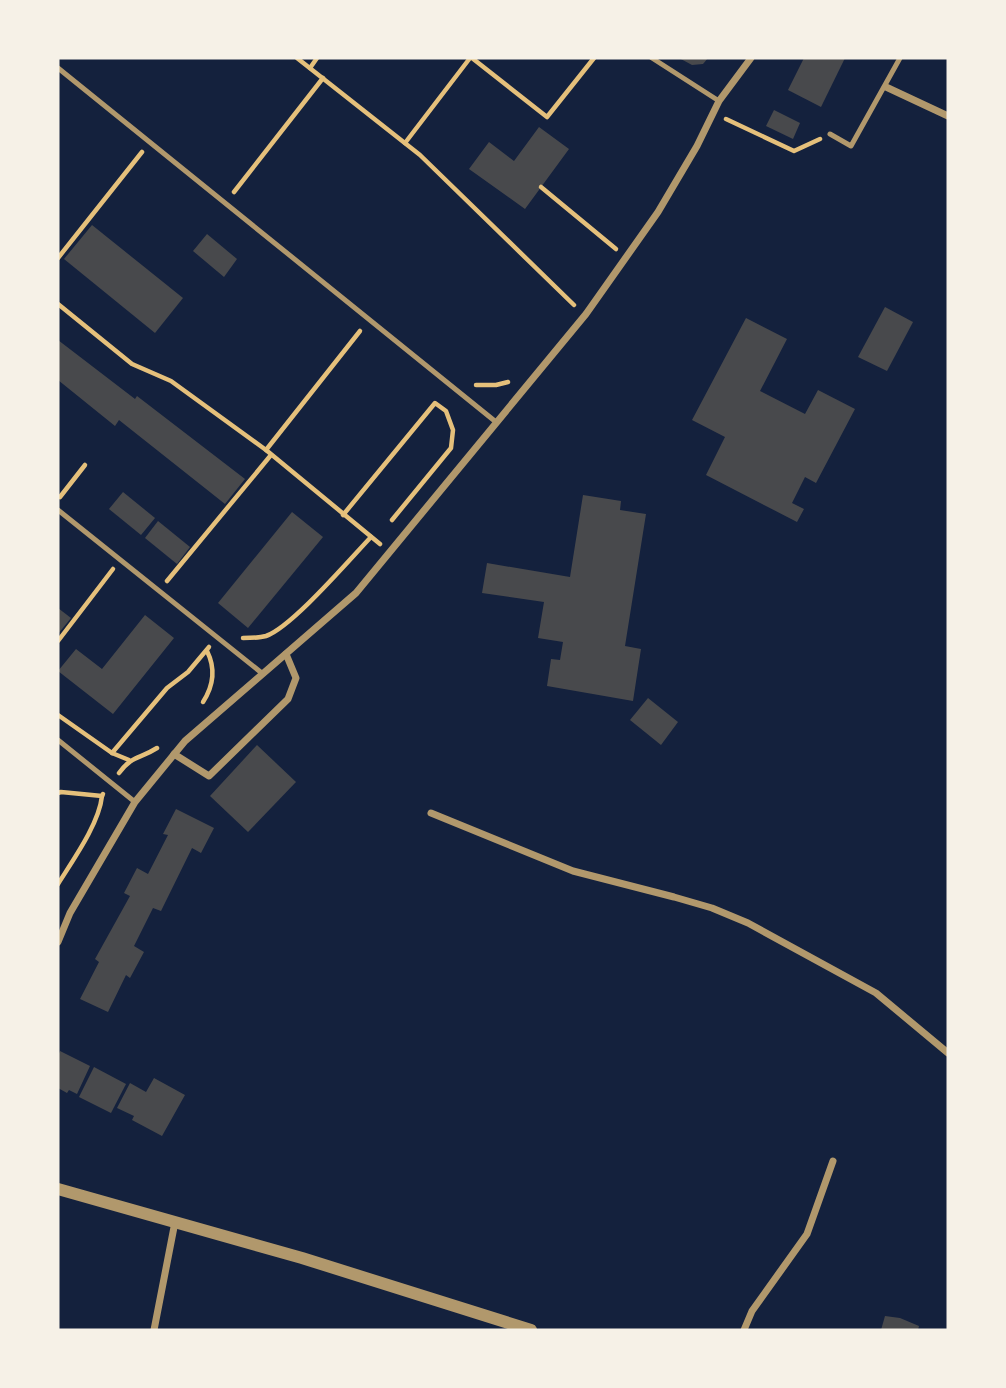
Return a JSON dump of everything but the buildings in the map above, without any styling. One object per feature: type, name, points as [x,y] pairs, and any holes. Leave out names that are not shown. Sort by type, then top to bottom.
[{"type":"street","points":[[58,942],[70,913],[135,802],[174,754],[185,741],[356,593],[586,314],[658,212],[697,146],[719,101],[751,58]]},
{"type":"street","points":[[886,87],[948,116]]},
{"type":"street","points":[[174,754],[209,776],[288,699],[296,678],[286,654]]},
{"type":"street","points":[[431,813],[573,871],[712,908],[748,923],[876,993],[948,1053]]},
{"type":"street","points":[[744,1330],[752,1311],[807,1234],[833,1161]]},
{"type":"street","points":[[58,1189],[302,1258],[531,1330]]},
{"type":"street","points":[[153,1330],[175,1222]]},
{"type":"lane","points":[[652,58],[719,101]]},
{"type":"lane","points":[[830,134],[851,146],[900,58]]},
{"type":"lane","points":[[58,68],[496,422]]},
{"type":"lane","points":[[58,510],[262,674]]},
{"type":"lane","points":[[58,740],[135,802]]},
{"type":"path","points":[[297,58],[421,155],[586,314]]},
{"type":"path","points":[[310,68],[317,58]]},
{"type":"path","points":[[405,143],[471,58],[547,117],[594,58]]},
{"type":"path","points":[[225,203],[323,78]]},
{"type":"path","points":[[713,113],[794,151],[830,134]]},
{"type":"path","points":[[58,258],[150,142]]},
{"type":"path","points":[[541,187],[619,251]]},
{"type":"path","points":[[613,260],[625,241]]},
{"type":"path","points":[[58,304],[132,364],[171,381],[266,450],[388,551]]},
{"type":"path","points":[[266,450],[369,320]]},
{"type":"path","points":[[343,515],[435,403],[454,374],[470,385],[496,385],[513,381]]},
{"type":"path","points":[[389,524],[451,448],[453,430],[446,411],[435,403]]},
{"type":"path","points":[[159,591],[271,456]]},
{"type":"path","points":[[58,500],[85,465]]},
{"type":"path","points":[[112,753],[167,688],[184,676],[227,626],[244,638],[266,636],[286,622],[382,533]]},
{"type":"path","points":[[58,640],[120,560]]},
{"type":"path","points":[[196,708],[204,700],[213,683],[212,662],[207,650]]},
{"type":"path","points":[[58,715],[112,753],[129,760],[142,757],[164,741]]},
{"type":"path","points":[[58,884],[94,823],[102,796],[129,760]]},
{"type":"path","points":[[58,793],[102,796]]}]
